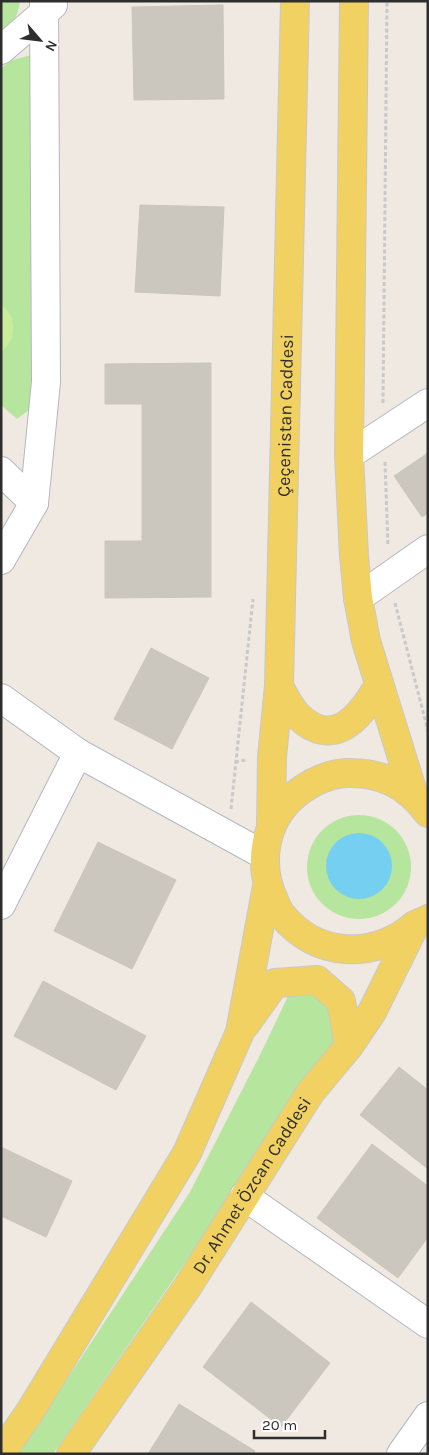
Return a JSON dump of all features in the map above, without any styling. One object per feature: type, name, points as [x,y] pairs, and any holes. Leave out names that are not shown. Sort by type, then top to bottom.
[{"type":"main road","name":"Çeçenistan Caddesi","points":[[271,827],[272,757],[279,686],[296,1]]},
{"type":"main road","points":[[354,1],[349,455],[358,598],[366,642],[379,684],[423,802]]},
{"type":"main road","points":[[279,686],[297,715],[308,724],[323,730],[337,730],[347,725],[359,714],[379,684]]},
{"type":"main road","points":[[240,1032],[267,886],[264,855],[271,827],[286,803],[308,784],[334,774],[363,773],[390,780],[423,802]]},
{"type":"main road","points":[[267,886],[280,913],[302,934],[330,947],[360,950],[390,942],[404,934],[424,917]]},
{"type":"main road","name":"Dr. Ahmet Özcan Caddesi","points":[[71,1454],[188,1286],[310,1093],[349,1046],[372,1012],[424,917]]},
{"type":"main road","points":[[1,1454],[31,1410],[187,1152],[240,1032],[275,983],[317,980],[341,1001],[349,1046]]},
{"type":"street","points":[[1,50],[49,5]]},
{"type":"street","points":[[1,560],[34,503],[46,382],[49,5]]},
{"type":"street","points":[[349,455],[428,403]]},
{"type":"street","points":[[1,471],[34,503]]},
{"type":"street","points":[[358,598],[428,549]]},
{"type":"street","points":[[1,698],[78,753],[264,855]]},
{"type":"street","points":[[1,905],[78,753]]},
{"type":"street","points":[[244,1196],[428,1324]]},
{"type":"street","points":[[400,1454],[428,1416]]},
{"type":"path","points":[[387,1],[382,375],[389,577],[428,731]]},
{"type":"path","points":[[229,835],[254,590]]},
{"type":"green space","points":[[1,1],[20,1],[14,21],[1,36]]},
{"type":"green space","points":[[35,54],[33,407],[17,419],[1,405],[1,69],[9,61]]},
{"type":"green space","points":[[1,305],[7,310],[13,322],[13,335],[1,352]]},
{"type":"green space","points":[[359,815],[379,819],[388,823],[396,830],[403,838],[407,847],[411,867],[407,887],[403,896],[396,904],[388,911],[379,915],[359,919],[339,915],[330,911],[322,904],[315,896],[311,887],[307,867],[311,847],[315,838],[322,830],[330,823],[339,819]]},
{"type":"green space","points":[[290,992],[323,997],[336,1014],[345,1043],[289,1112],[53,1454],[18,1454],[190,1192]]},
{"type":"water","points":[[359,833],[372,836],[382,843],[389,853],[392,866],[389,879],[382,889],[372,896],[359,899],[346,896],[336,889],[329,879],[326,866],[329,853],[336,843],[346,836]]},
{"type":"building","points":[[223,5],[224,99],[134,100],[132,7]]},
{"type":"building","points":[[140,205],[224,207],[220,296],[135,292]]},
{"type":"building","points":[[211,363],[211,597],[105,598],[105,541],[142,541],[142,404],[105,404],[105,364]]},
{"type":"building","points":[[428,453],[428,513],[422,517],[394,476]]},
{"type":"building","points":[[151,648],[209,678],[172,749],[114,719]]},
{"type":"building","points":[[98,842],[176,880],[132,969],[54,931]]},
{"type":"building","points":[[43,981],[146,1036],[116,1090],[14,1036]]},
{"type":"building","points":[[399,1067],[428,1090],[428,1169],[360,1115]]},
{"type":"building","points":[[372,1144],[428,1186],[428,1237],[398,1278],[317,1218]]},
{"type":"building","points":[[1,1147],[72,1181],[46,1237],[1,1216]]},
{"type":"building","points":[[251,1302],[330,1363],[281,1427],[203,1367]]},
{"type":"building","points":[[179,1404],[255,1451],[253,1454],[148,1454]]}]
